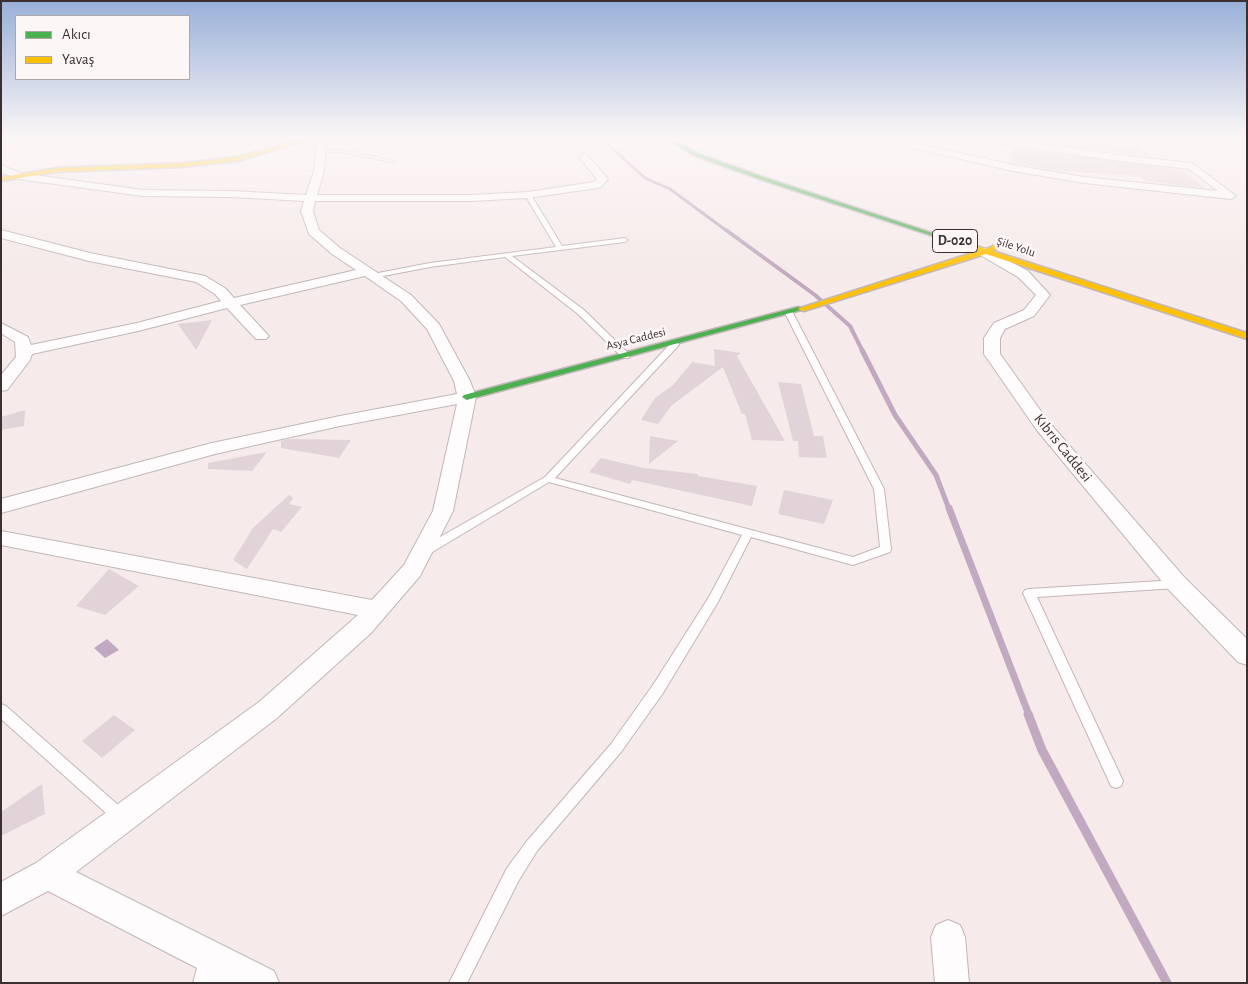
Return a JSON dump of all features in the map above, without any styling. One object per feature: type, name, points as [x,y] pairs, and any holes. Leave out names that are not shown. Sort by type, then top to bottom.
[{"type":"main road","name":"Şile Yolu","points":[[780,184],[985,247],[1247,336]]},
{"type":"main road","points":[[985,247],[1009,245]]},
{"type":"main road","name":"Asya Caddesi","points":[[467,397],[789,313],[985,247]]},
{"type":"street","points":[[75,184],[143,193],[231,194],[310,198],[471,198],[528,195],[598,184]]},
{"type":"street","points":[[1,900],[47,874],[268,710],[362,626],[377,610],[412,570],[443,511],[467,397],[462,380],[434,327],[406,298],[336,251],[313,231],[307,211],[315,184]]},
{"type":"street","points":[[1118,184],[1231,196],[1215,184]]},
{"type":"street","points":[[1,234],[89,257],[200,279],[220,292],[261,336]]},
{"type":"street","name":"Kıbrıs Caddesi","points":[[985,247],[1023,274],[1043,295],[1029,313],[999,326],[992,338],[992,354],[1042,425],[1177,584],[1247,655]]},
{"type":"street","points":[[24,351],[138,327],[229,303],[370,274]]},
{"type":"street","points":[[1,328],[23,340],[24,351],[24,357],[1,386]]},
{"type":"street","points":[[1,506],[212,449],[331,422],[467,397]]},
{"type":"street","points":[[1,538],[377,610]]},
{"type":"street","points":[[47,874],[213,971],[262,983]]},
{"type":"street","points":[[948,937],[952,983]]},
{"type":"lane","points":[[528,195],[560,248]]},
{"type":"lane","points":[[370,274],[625,240]]},
{"type":"lane","points":[[506,255],[581,312],[626,356]]},
{"type":"lane","points":[[548,479],[853,561],[886,549],[879,489],[789,313]]},
{"type":"lane","points":[[420,554],[548,479],[675,344]]},
{"type":"lane","points":[[458,983],[513,874],[532,846],[616,748],[658,689],[714,599],[748,533]]},
{"type":"lane","points":[[1116,781],[1029,592],[1177,584]]},
{"type":"lane","points":[[1,710],[122,818]]},
{"type":"shaded area","points":[[107,639],[119,650],[105,658],[94,648]]},
{"type":"building","points":[[1170,184],[1200,184],[1205,188]]},
{"type":"building","points":[[212,320],[196,350],[178,324]]},
{"type":"building","points":[[714,349],[741,353],[737,356],[785,441],[752,440],[745,414],[742,414],[723,367],[671,406],[658,424],[641,420],[655,398],[673,385],[692,362],[715,366]]},
{"type":"building","points":[[778,382],[801,384],[814,436],[823,436],[827,458],[799,457],[798,441],[793,441]]},
{"type":"building","points":[[25,410],[24,426],[1,430],[1,417]]},
{"type":"building","points":[[650,436],[678,441],[649,464]]},
{"type":"building","points":[[289,439],[351,440],[339,458],[281,448],[281,441]]},
{"type":"building","points":[[267,452],[252,471],[208,469],[208,463]]},
{"type":"building","points":[[601,458],[644,468],[698,474],[698,476],[757,486],[752,506],[632,480],[630,484],[589,472]]},
{"type":"building","points":[[784,490],[833,500],[824,524],[778,514]]},
{"type":"building","points":[[289,495],[293,498],[289,504],[302,507],[281,532],[273,529],[247,569],[233,560],[253,528]]},
{"type":"building","points":[[109,569],[139,586],[105,615],[76,606]]},
{"type":"building","points":[[114,715],[135,730],[102,758],[82,741]]},
{"type":"building","points":[[42,784],[45,814],[1,836],[1,812]]},
{"type":"waterway","points":[[658,184],[670,189],[727,231]]},
{"type":"waterway","points":[[726,230],[815,295],[850,326],[862,350]]},
{"type":"waterway","points":[[862,350],[895,415],[936,475],[949,509]]},
{"type":"waterway","points":[[949,508],[1029,715]]},
{"type":"waterway","points":[[1028,714],[1042,750],[1167,983]]},
{"type":"traffic: fast","points":[[779,184],[935,235]]},
{"type":"traffic: fast","points":[[467,397],[801,309]]},
{"type":"traffic: slow","points":[[935,235],[1247,336]]},
{"type":"traffic: slow","points":[[801,309],[990,250],[1004,243]]}]
